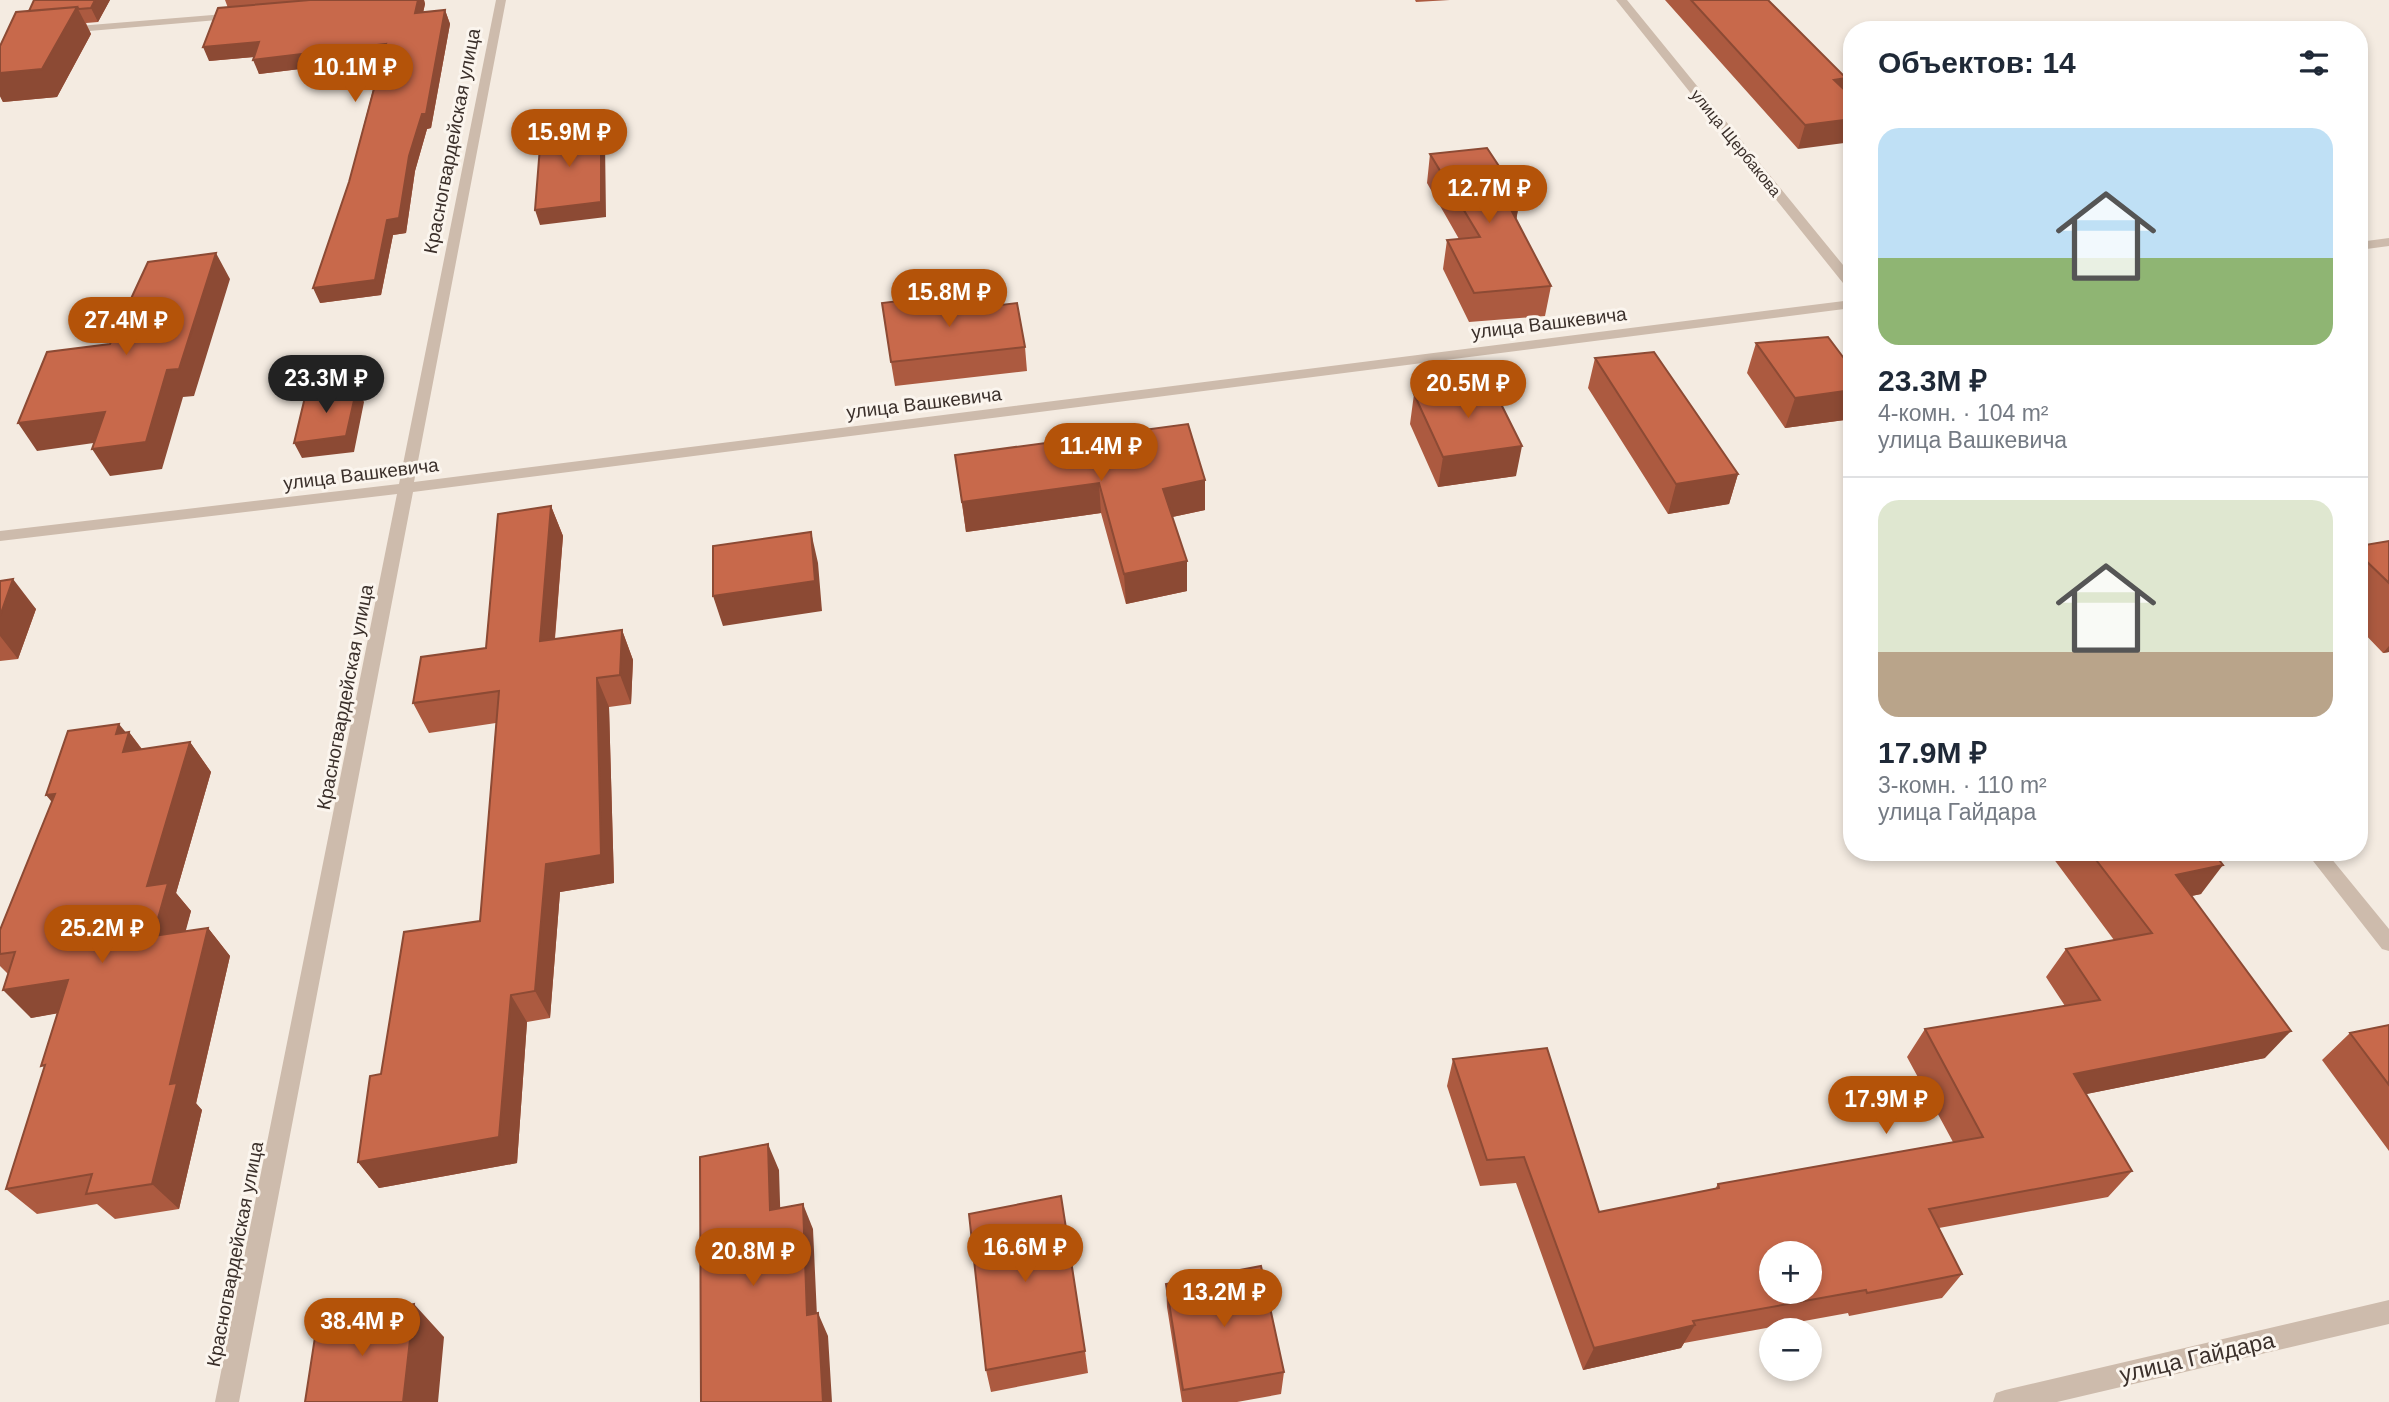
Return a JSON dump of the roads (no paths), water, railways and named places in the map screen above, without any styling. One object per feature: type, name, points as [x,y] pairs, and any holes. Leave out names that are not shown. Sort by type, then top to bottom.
[{"type":"street","name":"Красногвардейская улица","points":[[227,1402],[500,0]]},
{"type":"street","name":"улица Щербакова","points":[[1621,0],[1843,274]]},
{"type":"street","points":[[54,32],[245,15]]},
{"type":"street","points":[[2368,245],[2389,243]]},
{"type":"street","name":"улица Вашкевича","points":[[0,536],[407,488],[1843,305]]},
{"type":"street","points":[[2322,861],[2389,943]]},
{"type":"street","name":"улица Гайдара","points":[[2005,1402],[2389,1312]]}]
